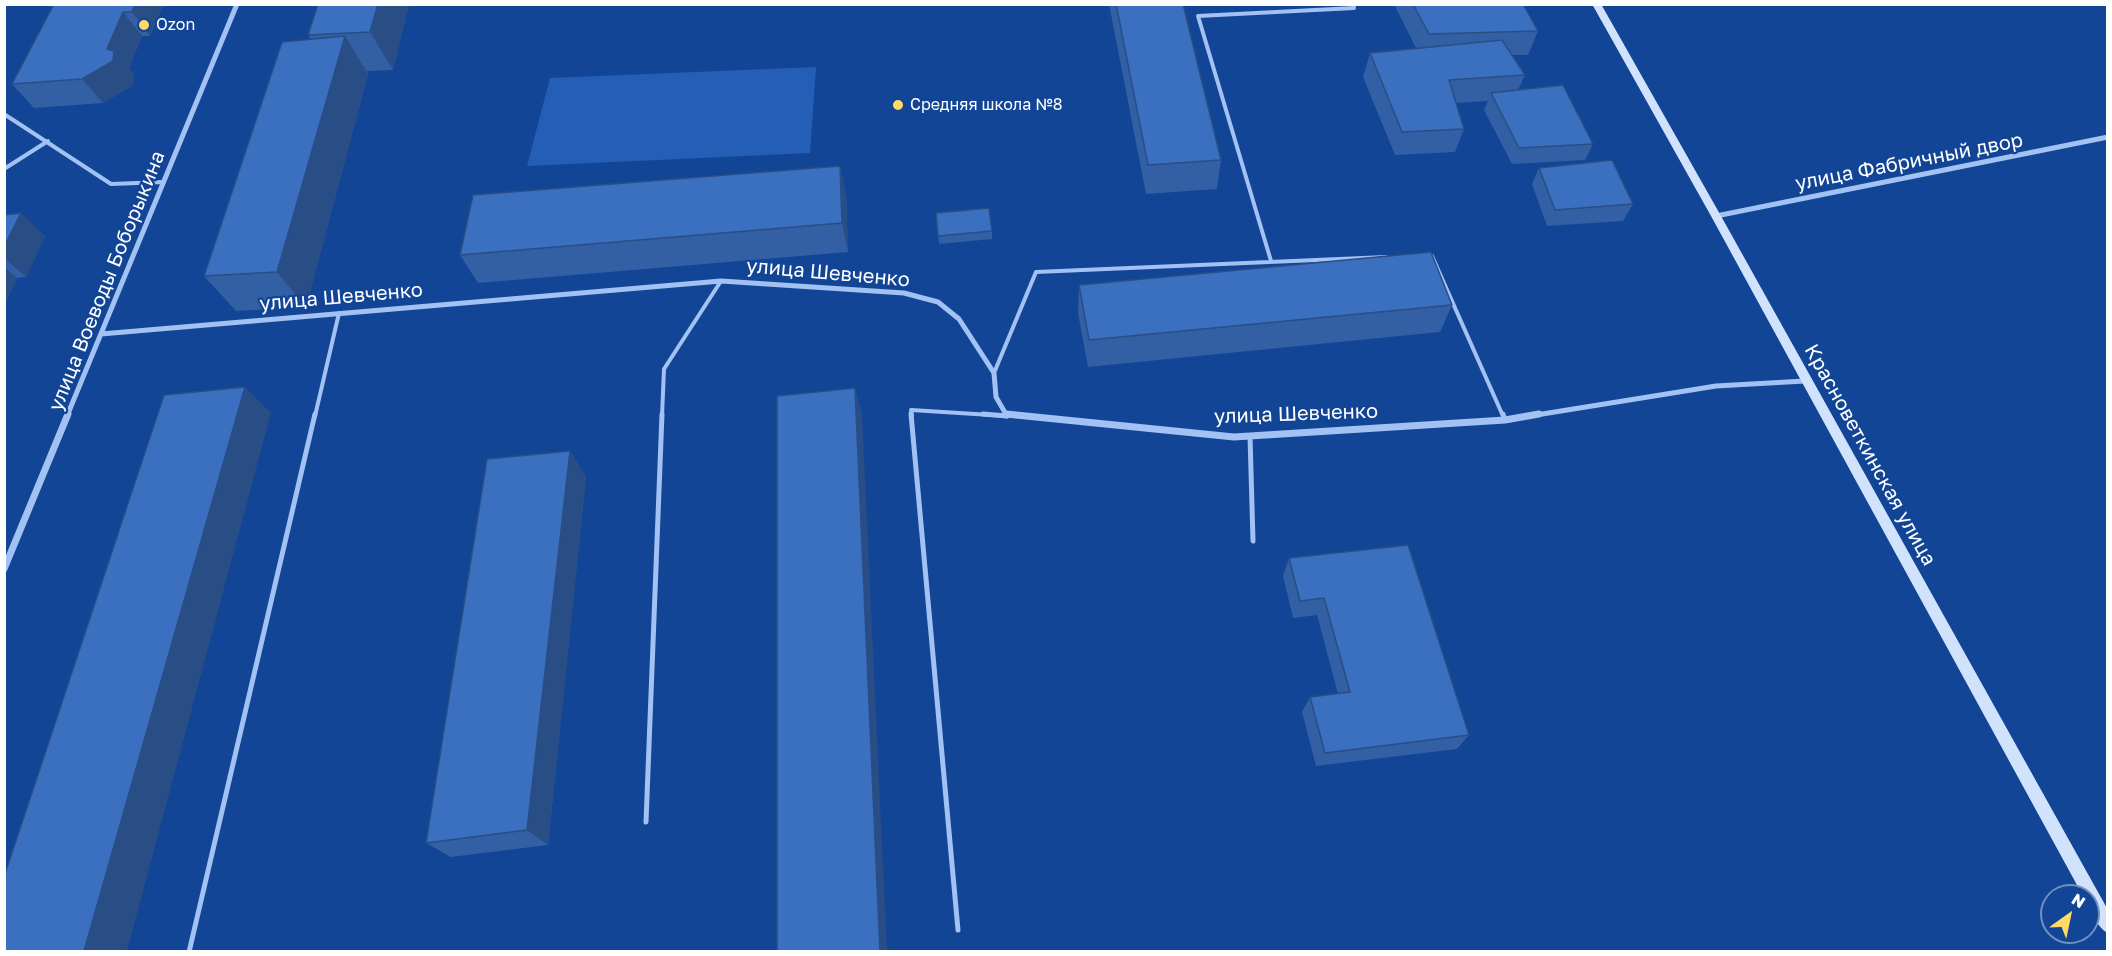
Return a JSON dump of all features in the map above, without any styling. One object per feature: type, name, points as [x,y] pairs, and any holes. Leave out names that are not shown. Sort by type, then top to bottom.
[{"type":"main road","name":"Красноветкинская улица","points":[[1596,4],[1716,216],[1805,381],[2108,926]]},
{"type":"street","name":"улица Воеводы Боборыкина","points":[[4,569],[237,4]]},
{"type":"street","name":"улица Фабричный двор","points":[[1716,216],[2108,137]]},
{"type":"street","name":"улица Шевченко","points":[[101,334],[721,280],[904,293],[938,302],[959,319],[994,373],[996,397],[1007,416],[1250,436],[1505,420],[1716,386],[1805,381]]},
{"type":"lane","points":[[1270,261],[1198,16],[1354,8],[1353,4]]},
{"type":"lane","points":[[4,114],[111,184],[164,182]]},
{"type":"lane","points":[[4,169],[48,141]]},
{"type":"lane","points":[[1420,255],[1431,255],[1505,420]]},
{"type":"lane","points":[[994,373],[1036,272],[1397,256]]},
{"type":"lane","points":[[646,822],[664,369],[721,280]]},
{"type":"lane","points":[[189,951],[339,313]]},
{"type":"lane","points":[[958,930],[911,410],[1007,416]]},
{"type":"lane","points":[[1250,436],[1253,542]]},
{"type":"shaded area","points":[[816,67],[810,153],[527,166],[550,78]]},
{"type":"building","points":[[54,4],[135,4],[132,12],[123,12],[107,49],[114,51],[113,61],[82,79],[12,84]]},
{"type":"building","points":[[318,4],[378,4],[370,32],[308,35]]},
{"type":"building","points":[[1116,4],[1183,4],[1221,160],[1148,165]]},
{"type":"building","points":[[1413,4],[1523,4],[1538,31],[1429,34]]},
{"type":"building","points":[[345,36],[277,272],[204,276],[282,42]]},
{"type":"building","points":[[1502,40],[1525,75],[1449,80],[1464,129],[1402,132],[1370,53]]},
{"type":"building","points":[[1563,85],[1593,144],[1519,148],[1491,93]]},
{"type":"building","points":[[1612,160],[1633,204],[1555,210],[1539,168]]},
{"type":"building","points":[[840,166],[842,223],[460,255],[473,195]]},
{"type":"building","points":[[989,208],[992,231],[938,236],[936,213]]},
{"type":"building","points":[[21,213],[4,247],[4,215]]},
{"type":"building","points":[[1431,252],[1452,305],[1089,340],[1079,285]]},
{"type":"building","points":[[245,387],[84,951],[4,951],[4,877],[164,395]]},
{"type":"building","points":[[855,388],[880,951],[777,951],[777,396]]},
{"type":"building","points":[[570,451],[527,830],[426,843],[487,459]]},
{"type":"building","points":[[1408,545],[1469,735],[1325,753],[1310,697],[1350,692],[1324,598],[1300,601],[1289,558]]},
{"type":"place","name":"Ozon","points":[[144,25]]},
{"type":"place","name":"Средняя школа №8","points":[[898,105]]}]
